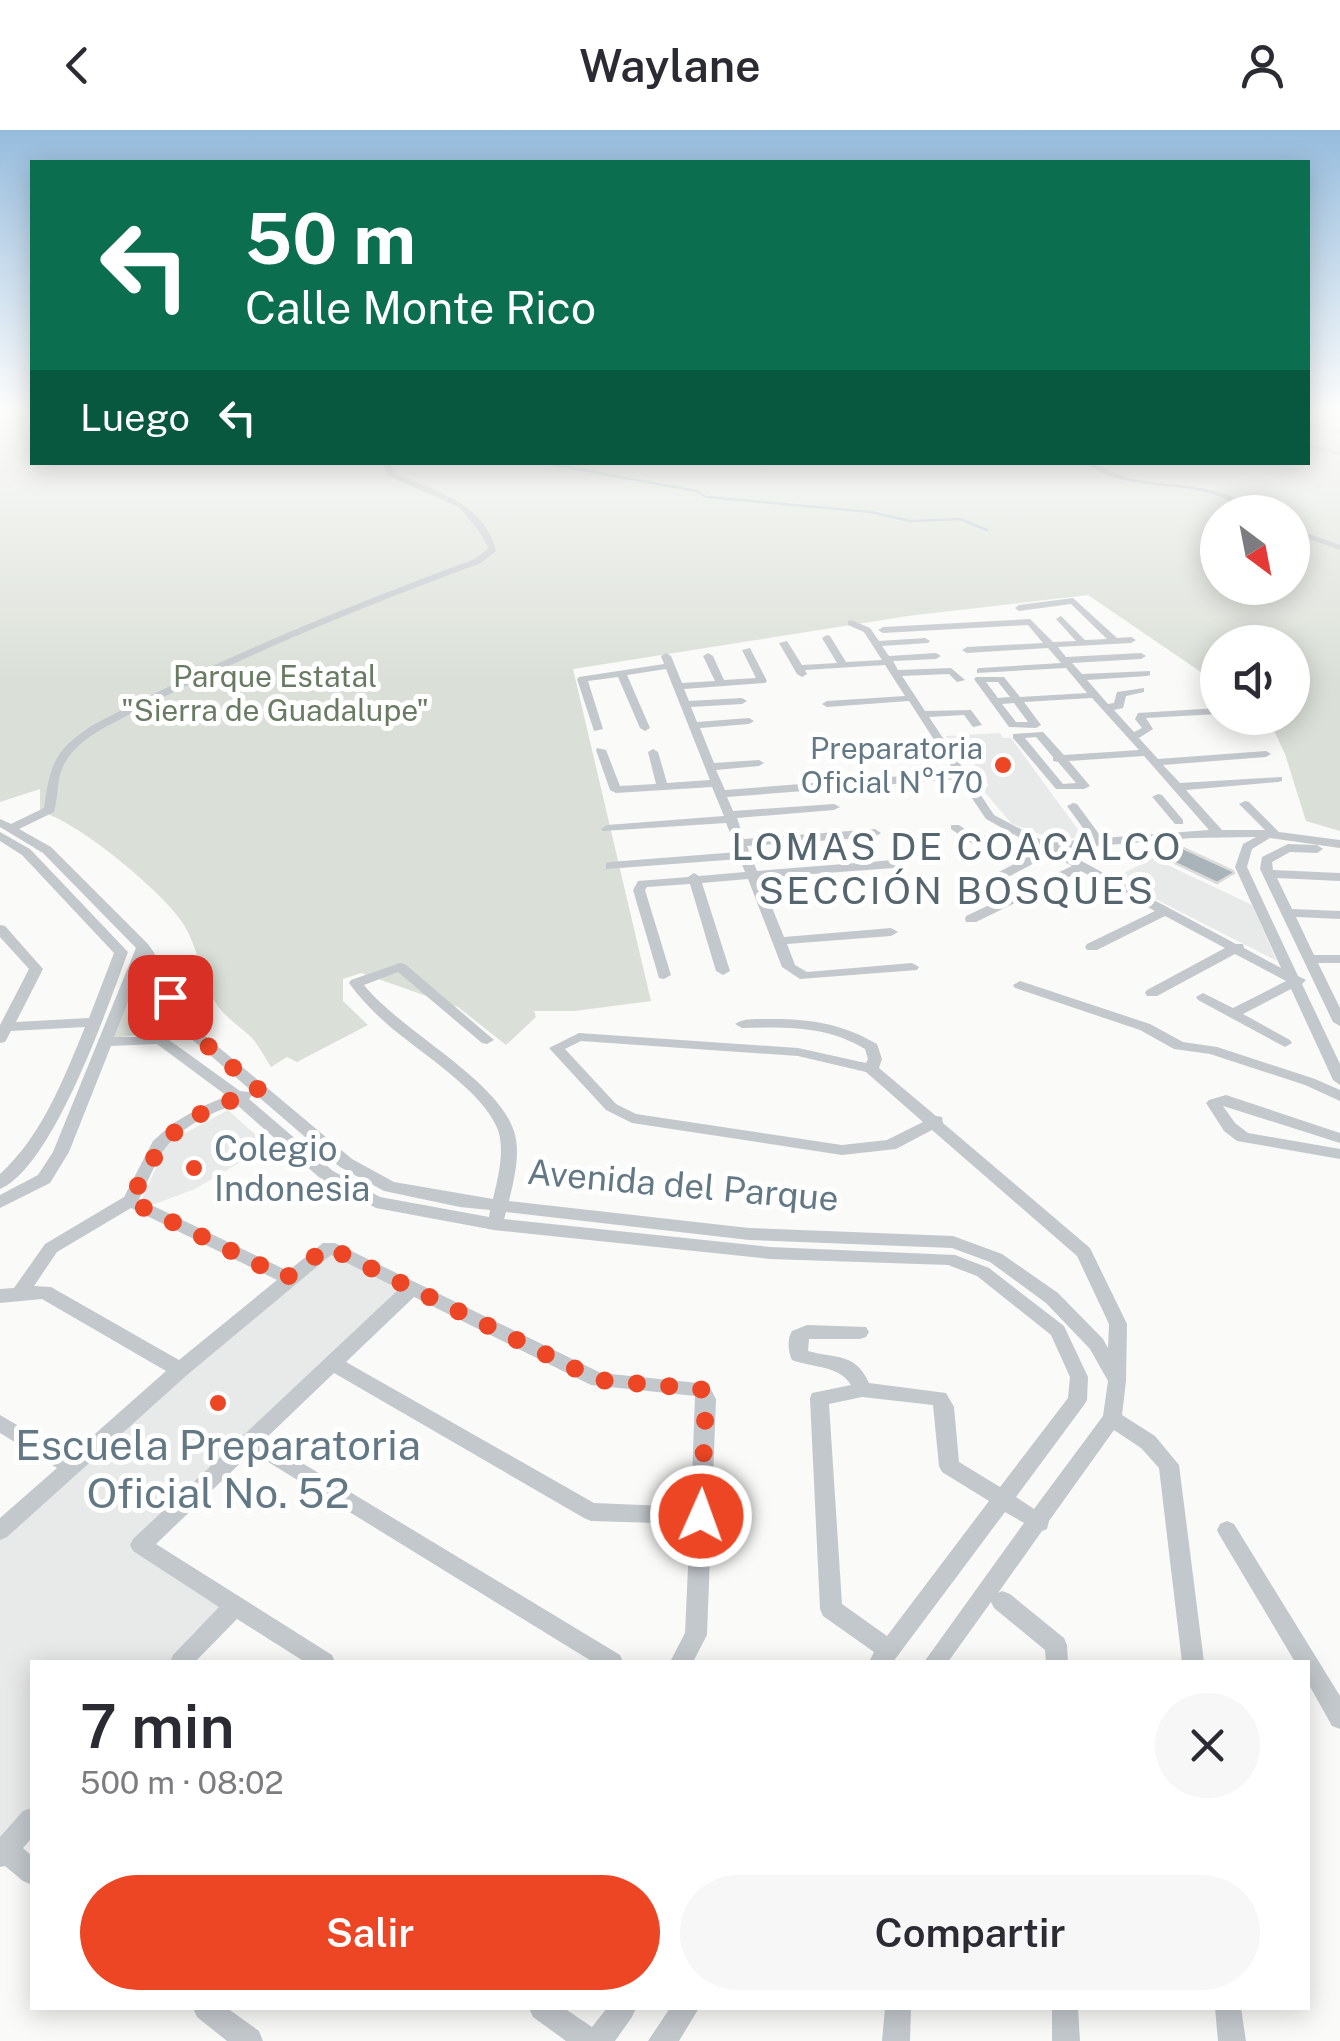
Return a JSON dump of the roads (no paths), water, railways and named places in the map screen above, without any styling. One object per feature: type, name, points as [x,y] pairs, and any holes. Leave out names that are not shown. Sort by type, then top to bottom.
[{"type":"street","points":[[0,1183],[28,1158],[82,1050],[120,952],[4,829],[50,810],[51,778],[71,746],[112,720],[298,630],[478,560],[493,548],[478,519],[460,502]]},
{"type":"street","points":[[1310,537],[1340,548]]},
{"type":"street","points":[[1019,608],[1073,601],[1116,641]]},
{"type":"street","points":[[1061,619],[1083,642]]},
{"type":"street","points":[[883,630],[1029,621],[1218,833]]},
{"type":"street","points":[[850,623],[867,630],[990,817],[1294,980]]},
{"type":"street","points":[[827,638],[843,665]]},
{"type":"street","points":[[967,650],[1131,640]]},
{"type":"street","points":[[876,644],[925,641]]},
{"type":"street","points":[[784,643],[801,672],[843,665],[891,665],[951,671],[960,680]]},
{"type":"street","points":[[679,686],[762,681],[747,650]]},
{"type":"street","points":[[708,656],[721,684]]},
{"type":"street","points":[[891,665],[936,656]]},
{"type":"street","points":[[980,671],[1142,656]]},
{"type":"street","points":[[598,730],[580,682],[588,677],[668,662],[795,973],[912,968]]},
{"type":"street","points":[[621,672],[645,728]]},
{"type":"street","points":[[1080,677],[1147,673]]},
{"type":"street","points":[[1000,679],[1017,700],[1036,725],[1015,726],[979,680],[1000,679]]},
{"type":"street","points":[[1107,707],[1119,706],[1122,694],[1140,690]]},
{"type":"street","points":[[996,702],[1096,695]]},
{"type":"street","points":[[827,704],[860,697],[912,698]]},
{"type":"street","points":[[686,704],[742,701]]},
{"type":"street","points":[[922,714],[967,712],[977,724]]},
{"type":"street","points":[[1132,737],[1148,729],[1142,715],[1200,712]]},
{"type":"street","points":[[694,725],[749,721]]},
{"type":"street","points":[[1038,734],[1061,759],[1084,786],[1060,787],[1017,735],[1038,734]]},
{"type":"street","points":[[602,750],[613,788],[719,789],[962,775]]},
{"type":"street","points":[[652,752],[663,788]]},
{"type":"street","points":[[1038,761],[1266,754]]},
{"type":"street","points":[[711,767],[759,763]]},
{"type":"street","points":[[1177,787],[1278,779]]},
{"type":"street","points":[[1179,822],[1161,801],[1191,802]]},
{"type":"street","points":[[1245,804],[1275,836]]},
{"type":"street","points":[[1073,806],[1099,842]]},
{"type":"street","points":[[607,829],[834,807]]},
{"type":"street","points":[[955,827],[970,843],[1011,830]]},
{"type":"street","name":"Avenida del Parque","points":[[4,829],[48,850],[143,947],[162,973],[179,1021],[346,1163],[390,1187],[770,1244],[953,1242],[996,1258],[1080,1323],[1117,1380]]},
{"type":"street","points":[[1044,847],[1218,833],[1340,844]]},
{"type":"street","points":[[610,866],[875,834]]},
{"type":"street","points":[[1275,836],[1247,847],[1242,867],[1340,1080]]},
{"type":"street","points":[[961,897],[1038,856],[1044,847]]},
{"type":"street","points":[[1338,1014],[1269,874],[1266,860],[1288,848],[1340,854]]},
{"type":"street","points":[[664,975],[639,890],[654,880],[894,864]]},
{"type":"street","points":[[971,918],[1081,866]]},
{"type":"street","points":[[1269,874],[1340,876]]},
{"type":"street","points":[[694,877],[723,970]]},
{"type":"street","points":[[1092,947],[1166,910]]},
{"type":"street","points":[[1288,913],[1340,915]]},
{"type":"street","points":[[96,924],[114,917]]},
{"type":"street","points":[[0,928],[36,969],[3,1033]]},
{"type":"street","points":[[780,941],[890,932]]},
{"type":"street","points":[[0,1202],[44,1179],[87,1096],[143,947]]},
{"type":"street","points":[[1152,993],[1238,947]]},
{"type":"street","points":[[1310,958],[1340,959]]},
{"type":"street","points":[[487,1040],[400,967],[356,983],[377,1010],[476,1090],[506,1128],[508,1164],[494,1224]]},
{"type":"street","points":[[1232,1014],[1294,980],[1320,980]]},
{"type":"street","points":[[1020,986],[1145,1027],[1178,1046],[1212,1050],[1310,1082],[1340,1096]]},
{"type":"street","points":[[1203,997],[1285,1043]]},
{"type":"street","points":[[3,1033],[92,1022]]},
{"type":"street","points":[[742,1024],[803,1024],[846,1032],[872,1048],[875,1059],[871,1069]]},
{"type":"street","points":[[937,1121],[890,1145],[842,1150],[632,1118],[610,1107],[556,1048],[563,1041],[580,1037],[798,1052],[871,1069],[937,1121],[1084,1252],[1118,1324],[1112,1418],[1040,1523],[937,1660]]},
{"type":"street","name":"Avenida del Parque","points":[[106,1042],[160,1040],[238,1098],[327,1175],[376,1202],[494,1224],[949,1259],[982,1272],[1058,1331],[1079,1376],[1077,1400],[884,1656]]},
{"type":"street","points":[[10,1295],[51,1248],[130,1201],[159,1145],[206,1110],[259,1090]]},
{"type":"street","points":[[58,1097],[87,1096]]},
{"type":"street","points":[[1340,1138],[1217,1100],[1214,1103],[1235,1133],[1340,1154]]},
{"type":"street","points":[[130,1201],[286,1278]]},
{"type":"street","points":[[0,1530],[286,1278],[328,1247],[598,1380],[701,1389],[706,1399],[696,1635],[682,1660]]},
{"type":"street","points":[[321,1660],[140,1545],[411,1289]]},
{"type":"street","points":[[10,1295],[45,1292],[180,1370]]},
{"type":"street","points":[[860,1332],[807,1332],[798,1336],[799,1355],[849,1366],[858,1373],[862,1390]]},
{"type":"street","points":[[332,1363],[592,1512],[701,1516]]},
{"type":"street","points":[[884,1656],[831,1609],[819,1398],[862,1390],[938,1398],[944,1408],[949,1466],[1040,1523]]},
{"type":"street","points":[[1112,1418],[1148,1442],[1169,1465],[1193,1660]]},
{"type":"street","points":[[0,1423],[71,1468]]},
{"type":"street","points":[[250,1442],[609,1660]]},
{"type":"street","points":[[1227,1530],[1305,1660]]},
{"type":"street","points":[[1002,1601],[1056,1645],[1057,1660]]},
{"type":"street","points":[[183,1660],[235,1606]]},
{"type":"street","points":[[1310,1668],[1340,1718]]},
{"type":"street","points":[[30,1822],[2,1853],[30,1871]]},
{"type":"street","points":[[209,2010],[249,2041]]},
{"type":"street","points":[[545,2010],[589,2041]]},
{"type":"street","points":[[598,2041],[621,2010]]},
{"type":"street","points":[[662,2041],[685,2010]]},
{"type":"street","points":[[896,2041],[898,2010]]},
{"type":"street","points":[[1065,2010],[1066,2041]]},
{"type":"street","points":[[1228,2010],[1232,2041]]},
{"type":"waterway","points":[[763,502],[871,512],[910,521],[960,519],[987,530]]},
{"type":"place","name":"Preparatoria Oficial N°170","points":[[1003,765]]},
{"type":"place","name":"Colegio Indonesia","points":[[194,1168]]},
{"type":"place","name":"Escuela Preparatoria Oficial No. 52","points":[[218,1403]]},
{"type":"district","name":"LOMAS DE COACALCO SECCIÓN BOSQUES","points":[[957,868]]},
{"type":"park label","name":"Parque Estatal \"Sierra de Guadalupe\"","points":[[275,693]]}]
